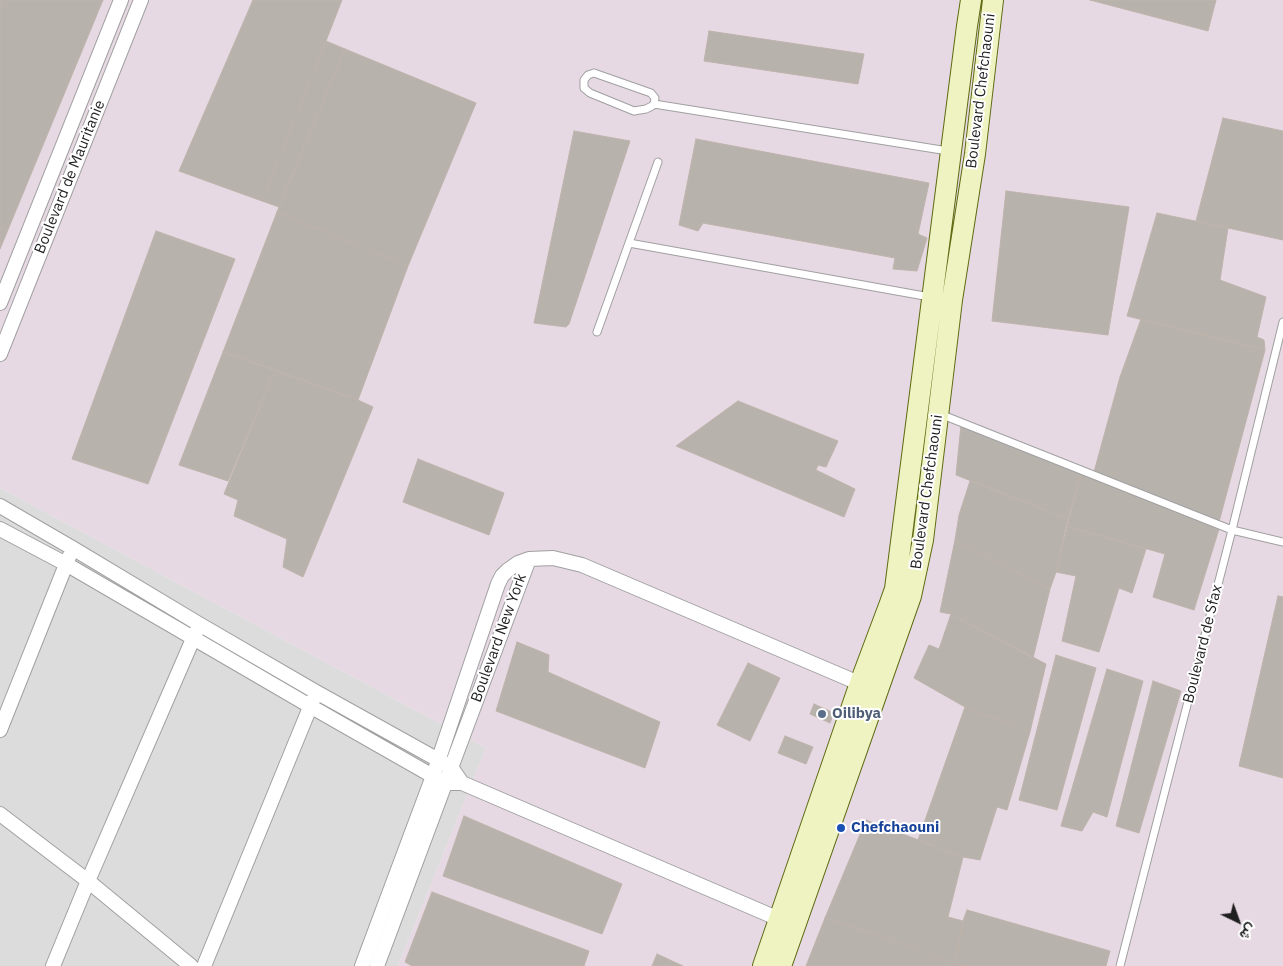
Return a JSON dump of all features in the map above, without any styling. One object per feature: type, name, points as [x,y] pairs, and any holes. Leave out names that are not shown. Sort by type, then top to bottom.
[{"type":"street","name":"Boulevard de Mauritanie","points":[[0,303],[121,0]]},
{"type":"street","name":"Boulevard de Mauritanie","points":[[0,354],[141,0]]},
{"type":"street","name":"Boulevard Chefchaouni","points":[[762,966],[869,687],[909,602],[923,540],[938,413],[942,298],[951,151],[966,26],[971,0]]},
{"type":"street","name":"Boulevard Chefchaouni","points":[[781,966],[869,687],[894,589],[942,298],[975,154],[993,0]]},
{"type":"street","points":[[0,506],[316,692],[451,767],[462,783]]},
{"type":"street","points":[[0,529],[66,564],[193,639],[439,779],[462,783],[779,919]]},
{"type":"street","points":[[0,730],[66,564],[74,549]]},
{"type":"street","points":[[529,559],[553,558],[582,565],[869,687]]},
{"type":"street","name":"Boulevard New York","points":[[377,966],[439,779],[438,760],[498,584],[508,570],[518,563],[529,559]]},
{"type":"street","name":"Boulevard New York","points":[[362,966],[439,779],[451,767],[529,559]]},
{"type":"street","points":[[53,966],[199,624]]},
{"type":"street","points":[[204,966],[316,692]]},
{"type":"street","points":[[0,814],[88,881],[190,966]]},
{"type":"lane","points":[[654,104],[655,98],[651,93],[597,74],[588,75],[584,80],[584,88],[590,93],[634,111],[646,110],[654,104],[951,151]]},
{"type":"lane","points":[[597,332],[658,162]]},
{"type":"lane","points":[[629,242],[942,298]]},
{"type":"lane","name":"Boulevard de Sfax","points":[[1120,966],[1232,530],[1283,322]]},
{"type":"lane","points":[[938,413],[1232,530],[1283,542]]},
{"type":"shaded area","points":[[0,0],[1283,0],[1283,966],[398,966],[486,748],[0,488]]},
{"type":"shaded area","points":[[0,488],[486,748],[398,966],[0,966]]},
{"type":"building","points":[[0,0],[103,0],[0,249]]},
{"type":"building","points":[[253,0],[342,0],[262,201],[179,171]]},
{"type":"building","points":[[1090,0],[1216,0],[1208,31]]},
{"type":"building","points":[[709,31],[864,54],[858,84],[704,61]]},
{"type":"building","points":[[326,41],[345,49],[279,207],[262,201]]},
{"type":"building","points":[[345,49],[476,103],[408,266],[277,212]]},
{"type":"building","points":[[1223,118],[1283,131],[1283,240],[1196,221]]},
{"type":"building","points":[[574,131],[630,141],[569,324],[566,327],[534,323]]},
{"type":"building","points":[[696,139],[929,183],[918,234],[927,238],[917,271],[893,269],[895,258],[703,223],[698,231],[679,225]]},
{"type":"building","points":[[1006,191],[1129,207],[1108,335],[992,321]]},
{"type":"building","points":[[277,212],[408,266],[358,400],[223,352]]},
{"type":"building","points":[[1157,213],[1228,228],[1220,280],[1266,297],[1257,337],[1264,340],[1265,350],[1127,316]]},
{"type":"building","points":[[156,231],[235,259],[148,484],[72,459]]},
{"type":"building","points":[[1141,319],[1265,350],[1219,522],[1094,472],[1120,377]]},
{"type":"building","points":[[223,352],[275,370],[228,481],[179,465]]},
{"type":"building","points":[[275,370],[373,407],[303,577],[283,567],[287,539],[234,516],[238,500],[224,494]]},
{"type":"building","points":[[738,401],[838,441],[826,467],[818,465],[816,470],[855,489],[844,517],[676,446]]},
{"type":"building","points":[[961,425],[1081,474],[1069,519],[956,475]]},
{"type":"building","points":[[418,459],[504,493],[489,535],[403,502]]},
{"type":"building","points":[[1081,474],[1219,529],[1194,610],[1153,597],[1165,554],[1066,526]]},
{"type":"building","points":[[970,481],[1069,519],[1050,589],[955,540],[959,515]]},
{"type":"building","points":[[1066,526],[1146,549],[1132,593],[1119,588],[1099,652],[1062,641],[1076,576],[1056,572]]},
{"type":"building","points":[[955,540],[1050,589],[1033,658],[951,614],[940,612]]},
{"type":"building","points":[[1278,596],[1283,597],[1283,778],[1239,766]]},
{"type":"building","points":[[951,614],[1046,664],[1030,732],[965,707],[914,678],[929,645],[939,649]]},
{"type":"building","points":[[517,642],[549,655],[548,672],[660,722],[645,768],[496,711]]},
{"type":"building","points":[[1056,655],[1096,668],[1057,810],[1019,800]]},
{"type":"building","points":[[748,663],[780,678],[750,741],[717,725]]},
{"type":"building","points":[[1107,669],[1143,681],[1107,817],[1093,812],[1082,831],[1061,826]]},
{"type":"building","points":[[1153,681],[1181,691],[1139,833],[1116,826]]},
{"type":"building","name":"Oilibya","points":[[814,704],[834,713],[830,723],[810,714]]},
{"type":"building","points":[[965,707],[1030,732],[1007,810],[997,807],[980,860],[963,857],[918,840]]},
{"type":"building","points":[[785,736],[813,747],[806,764],[778,753]]},
{"type":"building","points":[[464,816],[622,884],[602,934],[443,876]]},
{"type":"building","points":[[866,820],[963,857],[948,917],[963,921],[956,963],[825,918]]},
{"type":"building","points":[[432,892],[589,951],[584,966],[412,966],[405,962]]},
{"type":"building","points":[[967,910],[1110,951],[1106,966],[964,966],[956,963],[963,921]]},
{"type":"building","points":[[825,918],[956,963],[964,966],[806,966]]},
{"type":"building","points":[[657,954],[683,966],[652,966]]},
{"type":"place","name":"Oilibya","points":[[822,714]]},
{"type":"place","name":"Chefchaouni","points":[[841,828]]}]
